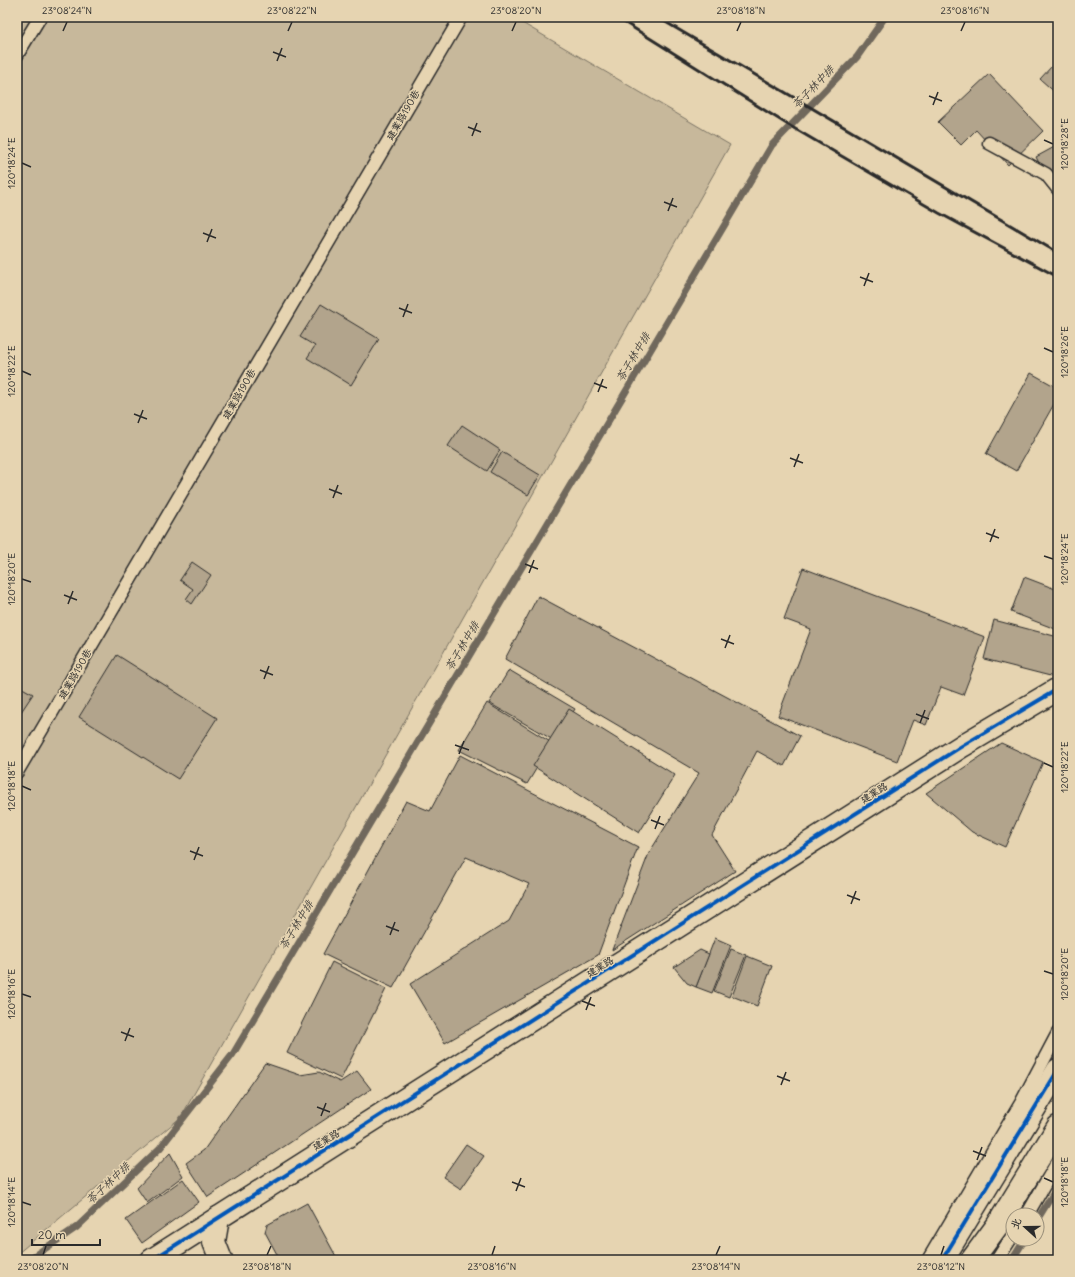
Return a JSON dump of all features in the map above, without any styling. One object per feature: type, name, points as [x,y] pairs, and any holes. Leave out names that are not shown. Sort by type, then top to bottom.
[{"type":"street","name":"建業路","points":[[152,1260],[956,750],[1058,689]]},
{"type":"street","points":[[942,1260],[1058,1070]]},
{"type":"street","points":[[972,1260],[997,1226],[1058,1127]]},
{"type":"street","points":[[218,1218],[214,1242],[221,1260]]},
{"type":"lane","points":[[17,55],[40,17]]},
{"type":"lane","name":"建業路190巷","points":[[17,772],[461,17]]},
{"type":"lane","points":[[989,143],[1046,174],[1058,189]]},
{"type":"lane","points":[[928,1260],[1021,1103],[1058,1033]]},
{"type":"lane","points":[[1032,1207],[1058,1161]]},
{"type":"lane","points":[[997,1260],[1006,1247]]},
{"type":"shaded area","points":[[17,17],[512,17],[730,145],[181,1117],[17,1254]]},
{"type":"building","points":[[17,21],[21,23],[17,30]]},
{"type":"building","points":[[1058,60],[1058,70],[1052,66]]},
{"type":"building","points":[[1052,66],[1058,71],[1058,95],[1040,79]]},
{"type":"building","points":[[989,74],[1043,131],[1008,165],[976,130],[961,145],[938,122]]},
{"type":"building","points":[[1058,145],[1058,192],[1054,193],[1036,157]]},
{"type":"building","points":[[321,304],[379,339],[351,385],[307,358],[315,346],[300,337]]},
{"type":"building","points":[[1031,373],[1058,388],[1058,397],[1016,471],[986,454]]},
{"type":"building","points":[[462,425],[500,450],[487,471],[448,446]]},
{"type":"building","points":[[502,452],[540,475],[528,495],[490,472]]},
{"type":"building","points":[[192,562],[211,575],[192,604],[186,599],[193,589],[180,580]]},
{"type":"building","points":[[803,568],[985,637],[963,695],[941,687],[926,725],[913,720],[897,761],[778,716],[811,629],[784,619]]},
{"type":"building","points":[[1024,577],[1058,590],[1058,630],[1011,612]]},
{"type":"building","points":[[538,596],[800,736],[784,766],[757,751],[712,835],[735,871],[612,950],[649,853],[699,773],[505,659]]},
{"type":"building","points":[[994,620],[1058,637],[1058,678],[984,659]]},
{"type":"building","points":[[17,654],[23,658],[17,668]]},
{"type":"building","points":[[117,655],[217,718],[178,779],[79,717]]},
{"type":"building","points":[[509,670],[575,709],[555,741],[489,703]]},
{"type":"building","points":[[17,685],[33,694],[17,718]]},
{"type":"building","points":[[487,703],[552,743],[527,784],[459,750]]},
{"type":"building","points":[[569,709],[675,775],[639,833],[533,766]]},
{"type":"building","points":[[1001,743],[1043,762],[1005,847],[972,832],[926,793]]},
{"type":"building","points":[[460,755],[638,847],[598,955],[445,1043],[410,984],[509,921],[529,884],[466,857],[393,988],[323,954],[406,801],[430,811]]},
{"type":"building","points":[[715,938],[731,945],[712,993],[696,987]]},
{"type":"building","points":[[731,949],[746,955],[729,997],[714,991]]},
{"type":"building","points":[[700,950],[709,954],[696,987],[687,983],[674,967]]},
{"type":"building","points":[[747,956],[772,966],[757,1006],[732,996]]},
{"type":"building","points":[[332,962],[386,989],[341,1079],[287,1053]]},
{"type":"building","points":[[265,1063],[300,1075],[319,1072],[340,1082],[357,1071],[371,1089],[208,1197],[186,1163],[204,1150]]},
{"type":"building","points":[[466,1144],[484,1156],[461,1189],[443,1177]]},
{"type":"building","points":[[170,1153],[183,1176],[147,1203],[137,1188]]},
{"type":"building","points":[[183,1179],[199,1202],[142,1243],[126,1220]]},
{"type":"building","points":[[307,1203],[338,1260],[280,1260],[265,1232],[267,1225]]},
{"type":"waterway","name":"苓子林中排","points":[[28,1260],[77,1227],[160,1148],[233,1054],[772,145],[857,57],[885,17]]},
{"type":"waterway","points":[[1045,1207],[1058,1186]]},
{"type":"waterway","points":[[1012,1260],[1020,1247]]},
{"type":"railway","points":[[616,17],[785,123],[939,213],[1058,277]]},
{"type":"railway","points":[[657,17],[1058,253]]},
{"type":"cycle path","points":[[152,1260],[962,746],[1058,689]]},
{"type":"cycle path","points":[[942,1260],[1058,1070]]}]
